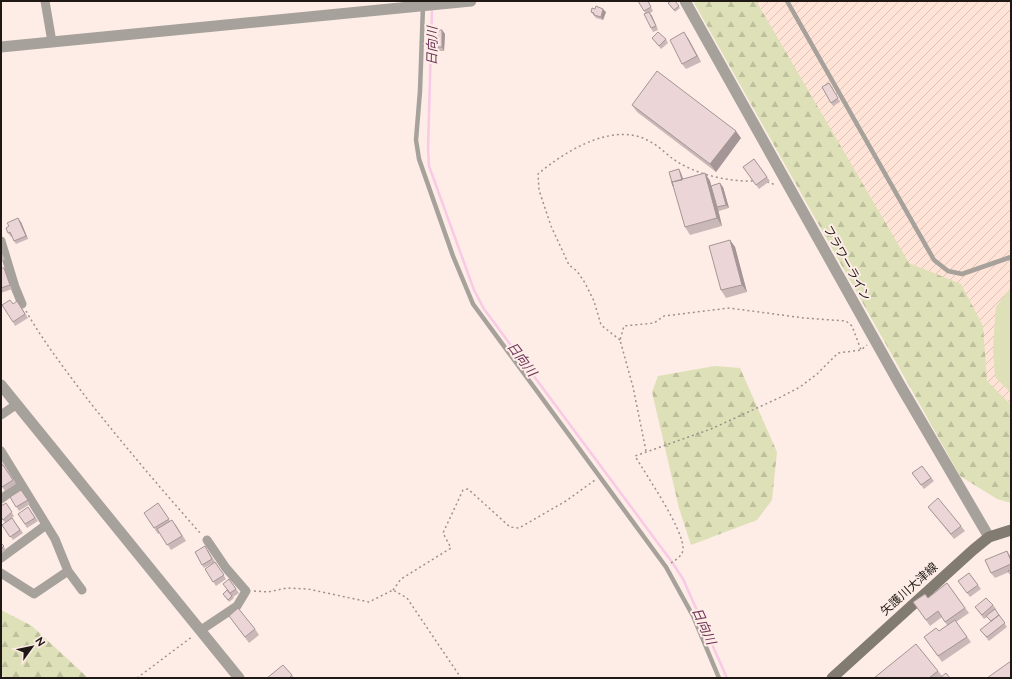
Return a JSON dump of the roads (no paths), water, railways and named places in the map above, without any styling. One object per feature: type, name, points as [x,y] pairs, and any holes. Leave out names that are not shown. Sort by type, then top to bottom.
[{"type":"main road","name":"矢護川大津線","points":[[832,678],[843,666],[973,550],[989,537],[1011,530]]},
{"type":"street","points":[[45,1],[52,42]]},
{"type":"street","points":[[1,47],[420,4],[471,1]]},
{"type":"street","name":"フラワーライン","points":[[685,1],[900,385],[989,537]]},
{"type":"street","points":[[1,241],[14,287],[22,304]]},
{"type":"street","points":[[1,385],[239,678]]},
{"type":"street","points":[[1,414],[16,404]]},
{"type":"street","points":[[1,451],[55,539],[68,571],[82,590]]},
{"type":"street","points":[[1,499],[21,484]]},
{"type":"street","points":[[1,558],[46,524]]},
{"type":"street","points":[[200,630],[237,606],[246,591],[226,568],[207,540]]},
{"type":"street","points":[[1,573],[34,594],[68,571]]},
{"type":"lane","points":[[787,1],[934,260],[948,271],[962,274],[1011,257]]},
{"type":"lane","points":[[420,4],[420,91],[416,140],[419,159],[453,256],[473,304],[666,567],[693,616],[719,678]]},
{"type":"waterway","name":"日向川","points":[[432,8],[428,149],[429,166],[474,290],[484,309],[672,562],[683,579],[727,678]]}]
